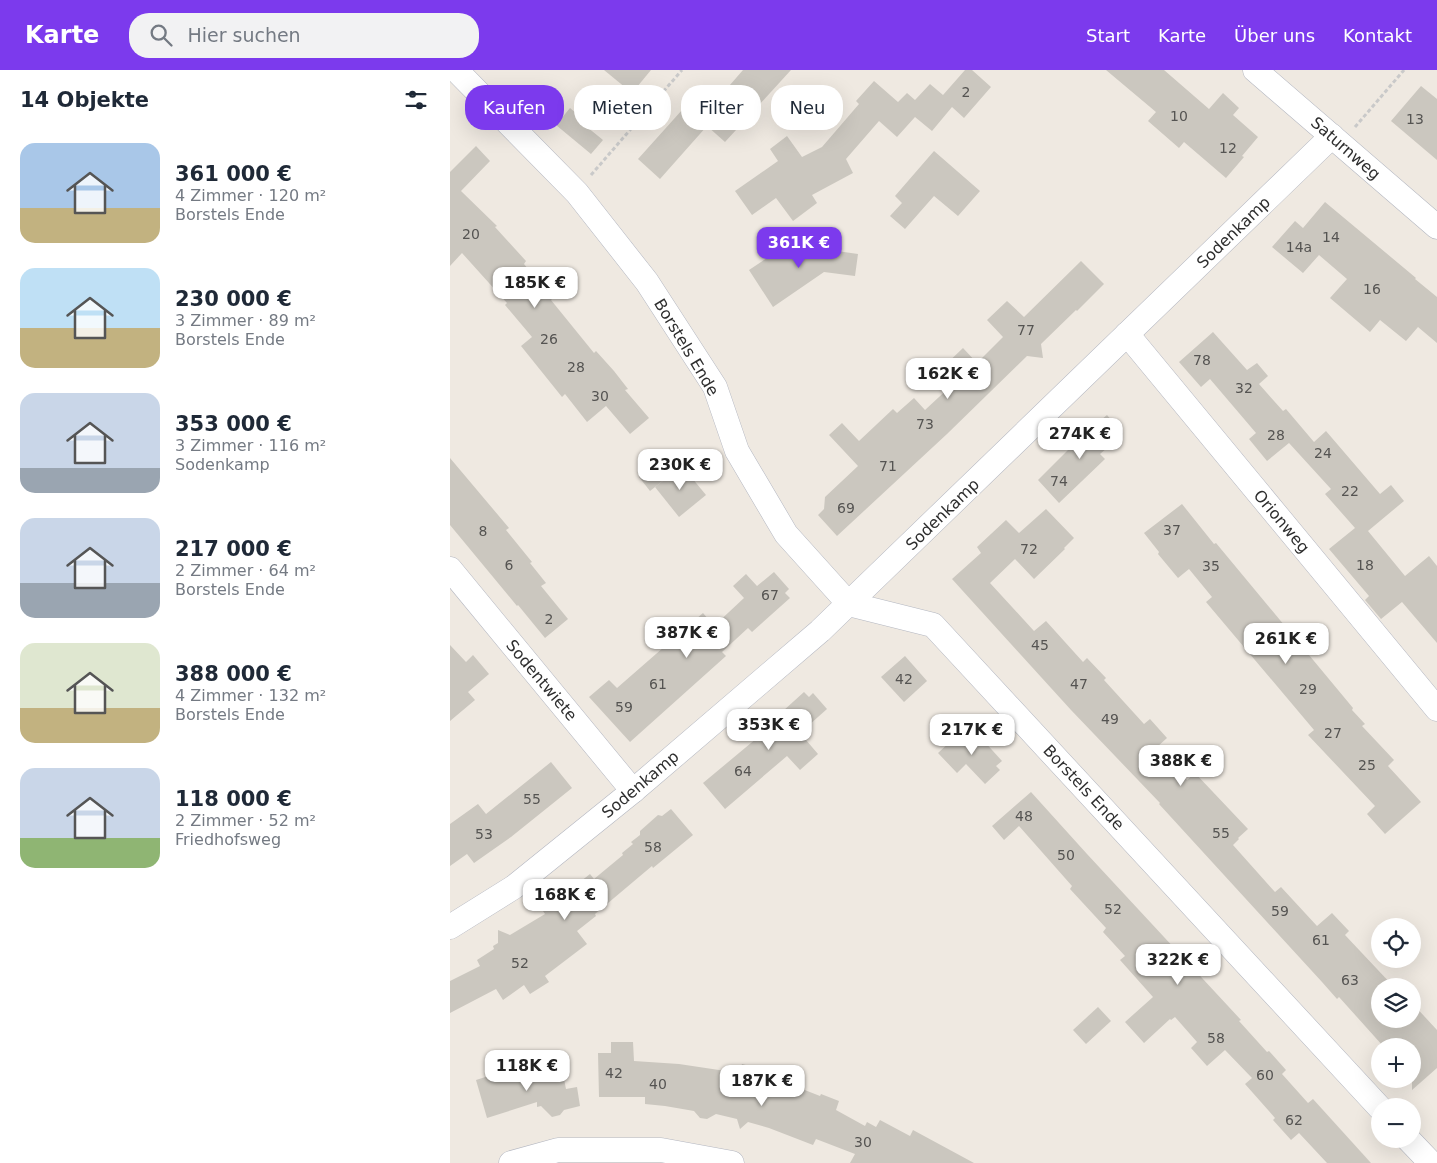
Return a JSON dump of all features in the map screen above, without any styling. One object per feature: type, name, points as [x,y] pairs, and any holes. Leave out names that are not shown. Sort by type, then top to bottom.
[{"type":"street","name":"Borstels Ende","points":[[456,70],[577,193],[647,282],[715,387],[737,452],[786,534],[849,604],[933,625],[1371,1098]]},
{"type":"street","name":"Saturnweg","points":[[1255,70],[1437,227]]},
{"type":"street","name":"Sodenkamp","points":[[450,927],[514,887],[633,790],[849,604],[1332,136]]},
{"type":"street","name":"Orionweg","points":[[1127,334],[1437,708]]},
{"type":"street","name":"Sodentwiete","points":[[450,569],[633,790]]},
{"type":"street","points":[[1417,1148],[1431,1163]]},
{"type":"street","points":[[511,1163],[558,1150],[660,1150],[732,1163]]},
{"type":"path","points":[[597,168],[682,70]]},
{"type":"path","points":[[1332,136],[1352,131],[1404,70]]},
{"type":"building","points":[[604,70],[651,70],[639,85],[622,85]]},
{"type":"building","points":[[743,70],[791,70],[777,85],[771,85],[771,92],[761,103],[761,85],[730,85]]},
{"type":"building","points":[[965,70],[972,70],[991,87],[964,118],[952,107],[932,131],[915,117],[897,137],[879,121],[846,159],[853,173],[812,195],[817,203],[793,221],[776,198],[752,215],[735,191],[778,161],[770,149],[787,136],[802,157],[822,147],[837,130],[843,130],[843,123],[859,104],[856,101],[874,81],[898,102],[907,93],[915,100],[930,84],[943,95]]},
{"type":"building","points":[[1106,70],[1164,70],[1209,109],[1223,93],[1239,108],[1233,115],[1258,137],[1226,178],[1184,142],[1179,148],[1148,121],[1156,112]]},
{"type":"building","points":[[1421,86],[1437,99],[1437,160],[1391,121]]},
{"type":"building","points":[[570,108],[574,111],[574,130],[591,130],[603,140],[591,154],[562,130],[564,130],[564,115]]},
{"type":"building","points":[[681,111],[681,130],[703,130],[660,179],[638,159],[664,130],[671,130],[671,122]]},
{"type":"building","points":[[712,130],[736,130],[725,142]]},
{"type":"building","points":[[476,146],[490,161],[461,191],[497,226],[495,227],[526,261],[524,264],[551,300],[594,353],[596,351],[614,371],[628,389],[625,390],[649,418],[630,434],[606,406],[587,422],[565,394],[562,397],[521,346],[532,337],[505,305],[507,303],[462,253],[450,266],[450,172]]},
{"type":"building","points":[[934,151],[980,191],[958,216],[934,196],[905,229],[890,216],[902,203],[895,196]]},
{"type":"building","points":[[1325,202],[1437,297],[1437,343],[1418,327],[1406,341],[1380,320],[1370,332],[1330,298],[1347,279],[1319,255],[1303,273],[1272,247],[1295,221],[1303,228]]},
{"type":"building","points":[[788,244],[858,254],[855,276],[824,272],[773,307],[749,270]]},
{"type":"building","points":[[1081,261],[1104,284],[1041,344],[1043,358],[1027,356],[947,434],[837,536],[818,515],[824,509],[825,497],[858,466],[829,435],[842,423],[859,441],[893,409],[897,413],[914,398],[925,410],[953,384],[940,370],[963,348],[977,363],[1003,337],[987,320],[1007,301],[1024,317]]},
{"type":"building","points":[[1213,332],[1247,370],[1257,363],[1268,376],[1259,384],[1283,411],[1286,409],[1314,442],[1326,431],[1380,494],[1391,485],[1404,501],[1368,531],[1405,576],[1429,556],[1437,566],[1437,643],[1402,602],[1381,619],[1365,600],[1369,596],[1329,549],[1355,528],[1325,494],[1331,489],[1289,443],[1267,461],[1249,439],[1256,433],[1210,379],[1201,387],[1179,362]]},
{"type":"building","points":[[1107,415],[1123,434],[1100,454],[1105,459],[1059,503],[1038,480],[1082,436]]},
{"type":"building","points":[[450,458],[509,528],[506,530],[546,583],[541,586],[568,619],[545,638],[450,525]]},
{"type":"building","points":[[658,462],[669,476],[650,491],[639,477]]},
{"type":"building","points":[[682,466],[706,495],[679,517],[655,487]]},
{"type":"building","points":[[1182,504],[1353,708],[1352,710],[1365,724],[1362,726],[1394,760],[1388,766],[1421,802],[1385,834],[1367,814],[1375,806],[1308,735],[1314,730],[1206,602],[1212,597],[1189,569],[1178,578],[1144,533]]},
{"type":"building","points":[[1046,509],[1074,538],[1034,579],[1015,559],[990,583],[1034,631],[1046,621],[1083,662],[1087,658],[1106,678],[1104,680],[1144,724],[1150,719],[1167,738],[1157,747],[1187,780],[1195,773],[1248,829],[1233,845],[1275,892],[1281,887],[1317,926],[1332,913],[1349,931],[1345,935],[1371,963],[1371,968],[1376,968],[1385,978],[1371,978],[1371,1028],[1421,1028],[1421,1013],[1437,1030],[1437,1068],[1421,1082],[1421,1038],[1376,1038],[1339,997],[1337,999],[1160,803],[1071,710],[952,579],[981,553],[977,547],[1006,520],[1019,533]]},
{"type":"building","points":[[774,572],[789,589],[785,593],[790,598],[752,632],[748,628],[722,652],[726,656],[630,742],[589,697],[609,680],[617,688],[703,613],[714,626],[744,598],[733,586],[746,574],[757,586]]},
{"type":"building","points":[[450,645],[466,662],[473,655],[489,674],[468,692],[475,700],[450,721]]},
{"type":"building","points":[[905,656],[927,681],[904,702],[881,677]]},
{"type":"building","points":[[804,692],[809,697],[813,693],[827,709],[800,733],[818,754],[800,770],[787,756],[725,809],[703,783],[757,738],[775,721],[773,720]]},
{"type":"building","points":[[973,729],[1002,761],[996,766],[1000,770],[985,784],[966,764],[957,773],[938,753],[963,730],[967,735]]},
{"type":"building","points":[[551,762],[572,788],[511,837],[474,863],[467,854],[450,866],[450,824],[478,804],[486,814]]},
{"type":"building","points":[[1031,792],[1241,1020],[1239,1021],[1267,1052],[1269,1051],[1286,1070],[1282,1074],[1308,1103],[1313,1099],[1371,1163],[1327,1163],[1299,1133],[1291,1140],[1273,1120],[1275,1118],[1245,1084],[1252,1078],[1225,1050],[1207,1066],[1191,1048],[1197,1042],[1175,1017],[1170,1019],[1144,1043],[1125,1022],[1153,997],[1120,960],[1125,956],[1103,932],[1106,928],[1070,889],[1072,886],[1019,826],[1004,840],[992,826]]},
{"type":"building","points":[[671,809],[693,835],[653,868],[652,866],[577,931],[587,944],[545,976],[549,982],[530,994],[524,985],[503,1000],[496,989],[450,1013],[450,981],[480,966],[477,960],[494,949],[493,946],[498,943],[498,930],[510,935],[545,914],[543,911],[590,874],[594,879],[623,855],[622,853],[633,844],[631,842],[640,835],[640,831],[658,815],[662,816]]},
{"type":"building","points":[[1098,1007],[1111,1021],[1086,1044],[1073,1030]]},
{"type":"building","points":[[611,1042],[633,1042],[634,1061],[679,1064],[739,1073],[742,1064],[760,1069],[759,1072],[820,1096],[821,1094],[839,1101],[836,1110],[865,1126],[867,1122],[876,1127],[880,1120],[910,1136],[913,1130],[974,1163],[850,1163],[855,1154],[816,1139],[813,1145],[748,1122],[740,1129],[737,1119],[716,1114],[707,1119],[700,1118],[694,1111],[645,1104],[645,1097],[599,1097],[598,1053],[611,1053]]},
{"type":"building","points":[[517,1067],[519,1073],[560,1067],[566,1089],[577,1087],[580,1106],[564,1110],[560,1115],[552,1117],[541,1106],[537,1107],[537,1102],[487,1118],[476,1080]]}]
